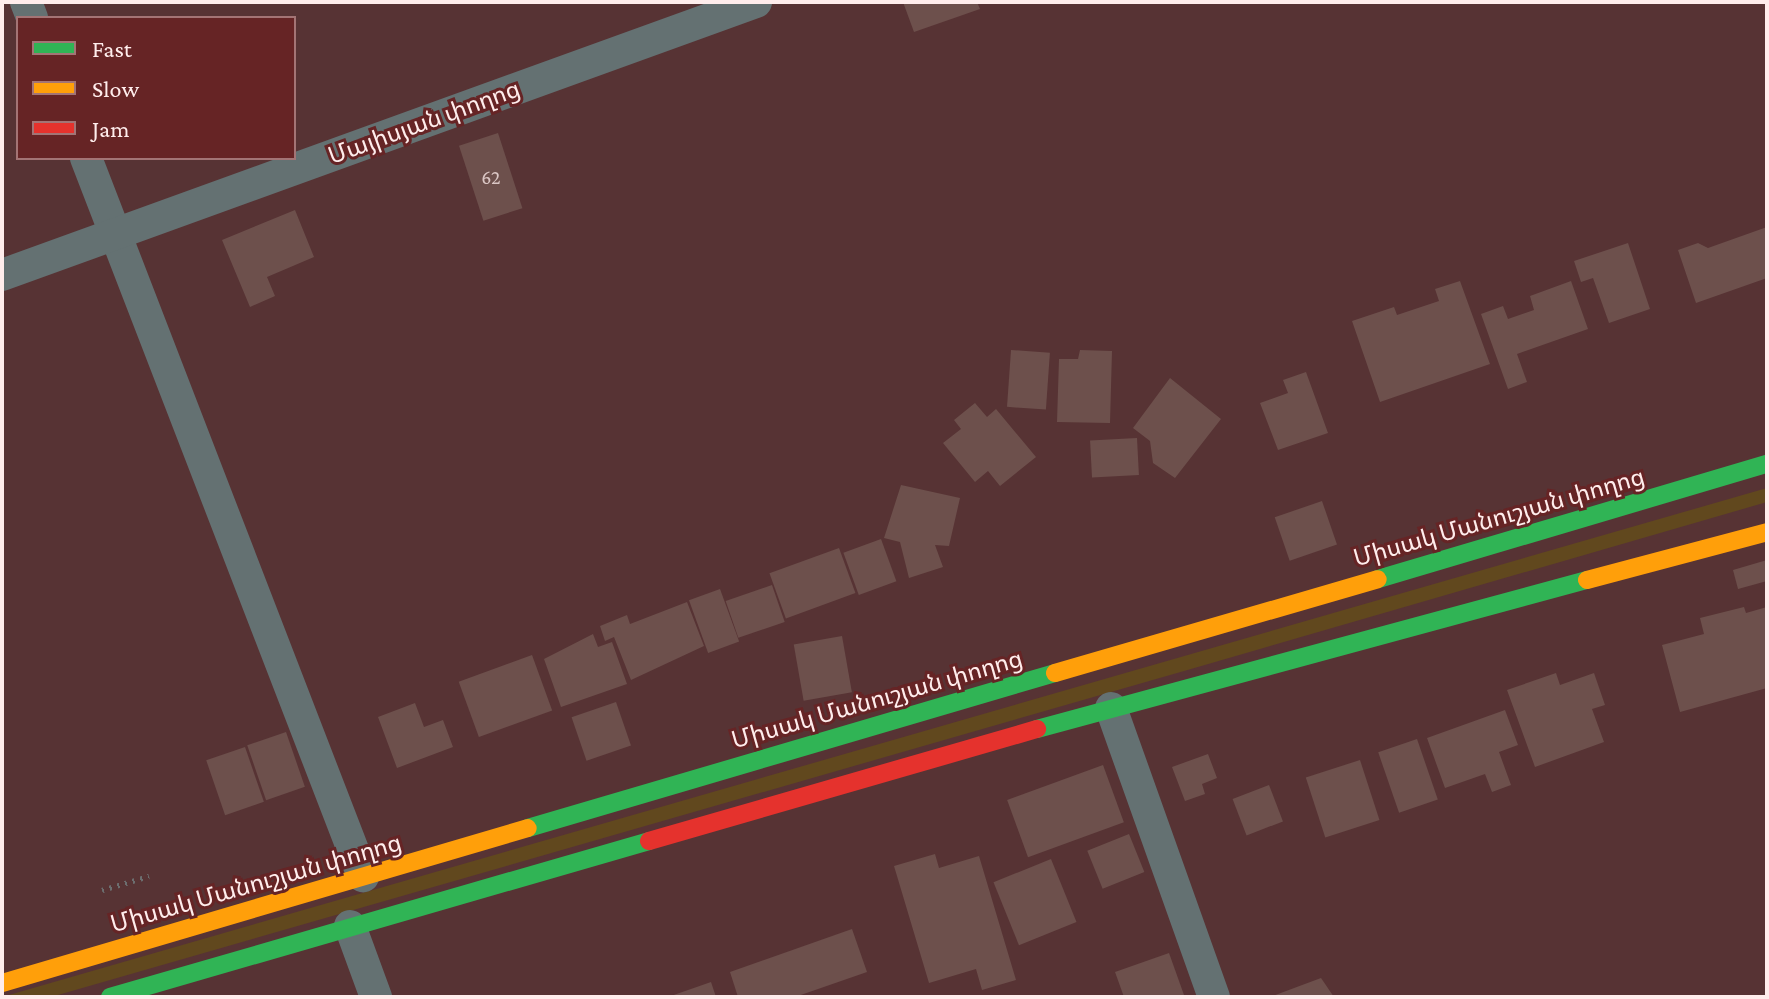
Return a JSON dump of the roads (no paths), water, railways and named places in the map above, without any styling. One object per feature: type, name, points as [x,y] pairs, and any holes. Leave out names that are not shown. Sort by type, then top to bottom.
[{"type":"highway","name":"Միսակ Մանուշյան փողոց","points":[[2,983],[1767,464]]},
{"type":"highway","points":[[110,997],[1111,708],[1767,532]]},
{"type":"street","name":"Մայիսյան փողոց","points":[[2,275],[756,2]]},
{"type":"street","points":[[87,160],[363,876]]},
{"type":"street","points":[[1111,708],[1214,997]]},
{"type":"street","points":[[350,926],[376,997]]}]
